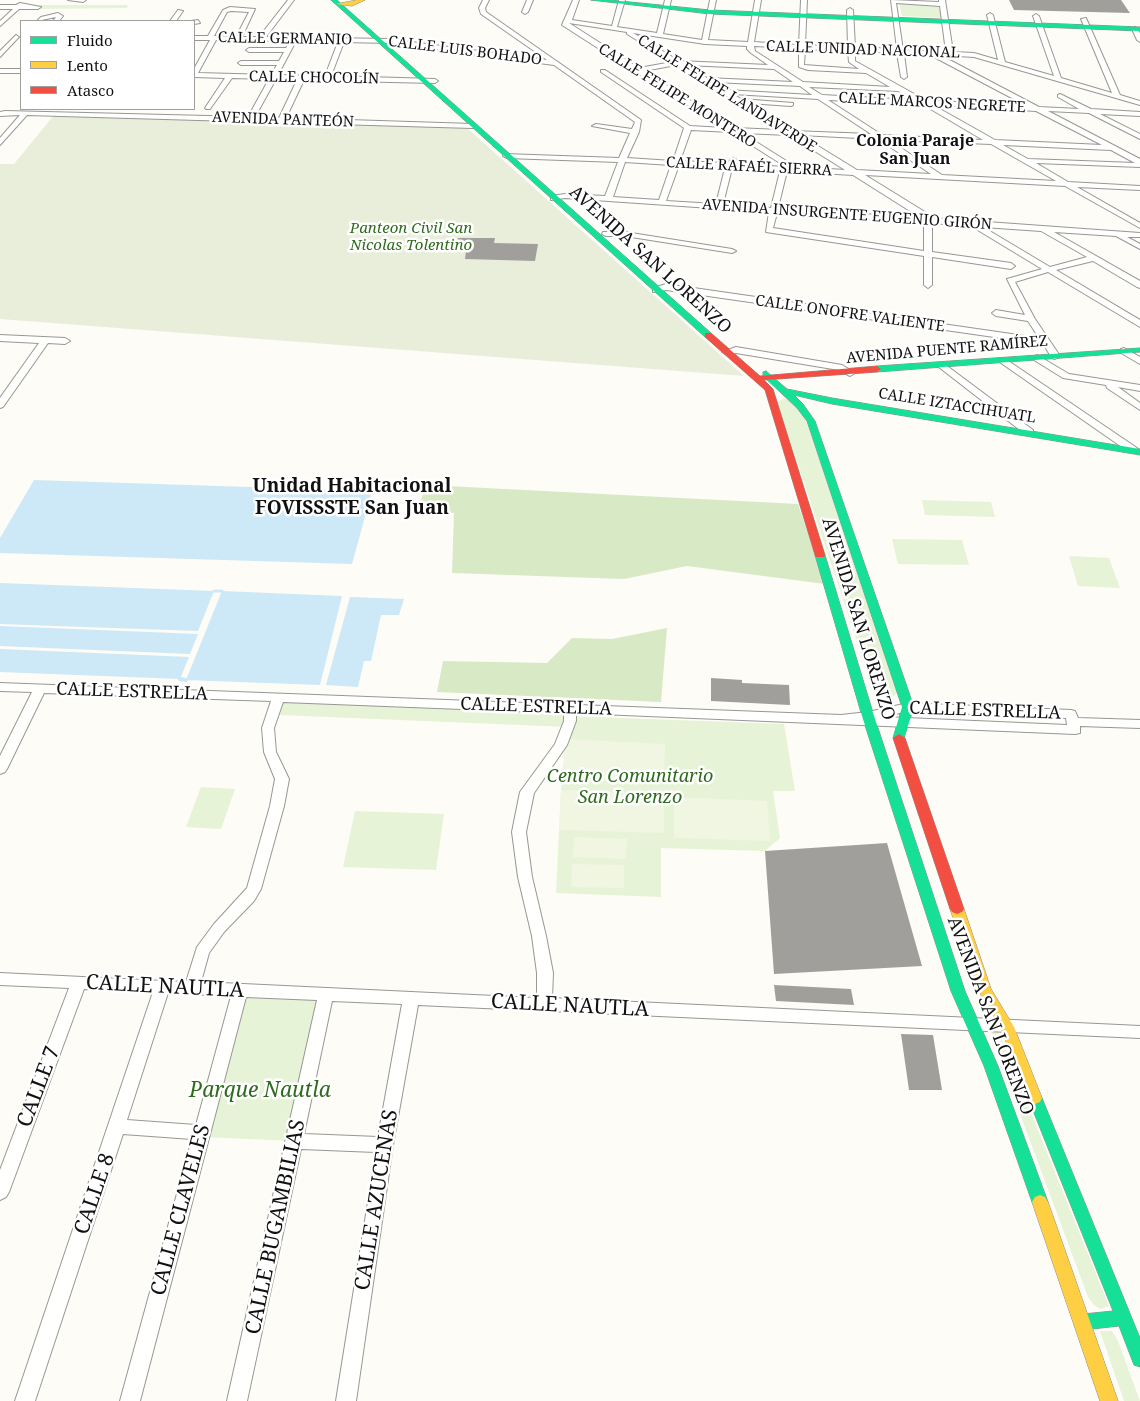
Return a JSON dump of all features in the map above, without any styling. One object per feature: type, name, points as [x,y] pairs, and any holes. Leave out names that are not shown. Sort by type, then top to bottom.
[{"type":"main road","points":[[336,2],[354,4],[361,0]]},
{"type":"main road","name":"AVENIDA SAN LORENZO","points":[[361,0],[359,8],[362,15],[416,69],[422,80],[507,156],[606,234],[661,288]]},
{"type":"main road","points":[[594,0],[667,4],[710,12],[803,16],[851,14],[897,20],[991,19],[1085,23],[1138,29]]},
{"type":"main road","name":"AVENIDA SAN LORENZO","points":[[336,2],[376,40],[435,81],[520,156],[559,197],[769,384],[869,719],[958,991],[991,1066],[1083,1322],[1109,1401]]},
{"type":"main road","name":"AVENIDA PUENTE RAMÍREZ","points":[[769,384],[850,373],[1140,350]]},
{"type":"main road","name":"AVENIDA SAN LORENZO","points":[[731,351],[757,379],[769,384]]},
{"type":"main road","name":"CALLE IZTACCIHUATL","points":[[769,384],[782,390],[832,401],[1137,451]]},
{"type":"main road","name":"AVENIDA SAN LORENZO","points":[[782,390],[811,421],[908,707],[902,722],[899,739],[984,990],[1007,1027],[1140,1359]]},
{"type":"main road","points":[[811,421],[814,407],[819,403],[832,401]]},
{"type":"main road","points":[[1083,1322],[1124,1318]]},
{"type":"street","points":[[0,24],[24,0]]},
{"type":"street","points":[[71,0],[83,0]]},
{"type":"street","points":[[262,38],[291,0]]},
{"type":"street","points":[[486,0],[482,8],[483,13],[639,121],[608,199]]},
{"type":"street","points":[[525,12],[530,0]]},
{"type":"street","points":[[568,21],[576,0]]},
{"type":"street","points":[[705,42],[713,0]]},
{"type":"street","points":[[758,0],[751,46],[753,52],[941,178]]},
{"type":"street","points":[[804,0],[801,66],[804,68],[869,71]]},
{"type":"street","points":[[904,77],[893,1],[942,2],[950,54]]},
{"type":"street","points":[[614,28],[622,2]]},
{"type":"street","points":[[659,36],[667,4]]},
{"type":"street","points":[[0,7],[38,7]]},
{"type":"street","points":[[195,73],[225,11],[230,9],[253,10],[238,38]]},
{"type":"street","points":[[174,20],[180,11]]},
{"type":"street","points":[[851,14],[852,62],[1140,226]]},
{"type":"street","points":[[41,20],[58,15],[60,16],[57,20]]},
{"type":"street","points":[[991,19],[1002,62]]},
{"type":"street","name":"CALLE UNIDAD NACIONAL","points":[[568,21],[659,36],[751,46],[974,55],[1140,103]]},
{"type":"street","name":"CALLE FELIPE MONTERO","points":[[568,21],[564,24],[795,170]]},
{"type":"street","points":[[1037,21],[1058,79]]},
{"type":"street","points":[[1085,23],[1117,96]]},
{"type":"street","points":[[1138,29],[1140,40]]},
{"type":"street","name":"CALLE FELIPE LANDAVERDE","points":[[624,30],[922,214],[928,220]]},
{"type":"street","points":[[8,37],[19,37]]},
{"type":"street","points":[[0,54],[19,37]]},
{"type":"street","name":"CALLE GERMANIO","points":[[195,38],[376,40]]},
{"type":"street","points":[[251,119],[275,77],[294,38]]},
{"type":"street","points":[[327,79],[342,39]]},
{"type":"street","name":"CALLE LUIS BOHADO","points":[[376,40],[389,40],[554,63]]},
{"type":"street","points":[[249,50],[289,50]]},
{"type":"street","points":[[931,53],[1040,108],[1138,161]]},
{"type":"street","points":[[241,63],[282,63]]},
{"type":"street","points":[[628,72],[677,63],[774,67]]},
{"type":"street","points":[[0,71],[20,71]]},
{"type":"street","points":[[619,74],[606,73],[688,128],[1114,148]]},
{"type":"street","name":"CALLE CHOCOLÍN","points":[[195,75],[435,81]]},
{"type":"street","points":[[208,108],[230,76]]},
{"type":"street","points":[[282,120],[301,78]]},
{"type":"street","points":[[706,80],[901,89]]},
{"type":"street","name":"CALLE MARCOS NEGRETE","points":[[724,91],[1138,115]]},
{"type":"street","points":[[1060,96],[1140,137]]},
{"type":"street","points":[[739,101],[791,104]]},
{"type":"street","name":"AVENIDA PANTEÓN","points":[[1,114],[37,111],[473,126]]},
{"type":"street","points":[[0,144],[25,113]]},
{"type":"street","points":[[596,126],[635,132]]},
{"type":"street","points":[[662,202],[688,128]]},
{"type":"street","name":"CALLE RAFAÉL SIERRA","points":[[507,156],[622,160],[1140,188]]},
{"type":"street","points":[[719,206],[728,166],[734,158]]},
{"type":"street","points":[[1027,160],[1138,161]]},
{"type":"street","points":[[784,169],[769,230],[1011,266]]},
{"type":"street","name":"AVENIDA INSURGENTE EUGENIO GIRÓN","points":[[559,197],[662,202],[1140,235]]},
{"type":"street","points":[[928,220],[928,285]]},
{"type":"street","points":[[970,223],[1140,324]]},
{"type":"street","points":[[1042,228],[1140,285]]},
{"type":"street","points":[[1116,233],[1140,247]]},
{"type":"street","points":[[606,234],[625,234],[732,250]]},
{"type":"street","points":[[1055,356],[1031,319],[1010,282],[1011,279],[1094,258]]},
{"type":"street","name":"CALLE ONOFRE VALIENTE","points":[[661,288],[1045,342]]},
{"type":"street","points":[[996,313],[1031,319]]},
{"type":"street","points":[[0,338],[65,341]]},
{"type":"street","points":[[0,405],[45,340]]},
{"type":"street","points":[[731,351],[842,368],[850,373]]},
{"type":"street","points":[[1124,351],[1140,362]]},
{"type":"street","points":[[1037,358],[1066,376],[1140,388]]},
{"type":"street","points":[[1004,361],[1137,451]]},
{"type":"street","points":[[943,366],[1029,432]]},
{"type":"street","points":[[1106,383],[1140,407]]},
{"type":"street","name":"CALLE ESTRELLA","points":[[0,687],[869,719],[902,722],[1140,724]]},
{"type":"street","points":[[0,769],[40,689]]},
{"type":"street","points":[[192,988],[202,951],[219,928],[254,889],[277,806],[282,779],[270,752],[268,728],[278,698]]},
{"type":"street","name":"CALLE ESTRELLA","points":[[869,719],[908,707],[1073,722]]},
{"type":"street","points":[[544,1005],[545,973],[539,936],[525,877],[519,832],[527,792],[561,745],[570,722],[570,709]]},
{"type":"street","name":"CALLE NAUTLA","points":[[0,979],[974,1026],[1140,1032]]},
{"type":"street","name":"CALLE 7","points":[[0,1192],[79,983]]},
{"type":"street","name":"CALLE 8","points":[[25,1401],[162,987]]},
{"type":"street","name":"CALLE CLAVELES","points":[[130,1401],[240,990]]},
{"type":"street","name":"CALLE BUGAMBILIAS","points":[[237,1401],[326,994]]},
{"type":"street","name":"CALLE AZUCENAS","points":[[346,1401],[385,1145],[411,999]]},
{"type":"street","points":[[117,1126],[202,1133]]},
{"type":"street","points":[[294,1141],[385,1145]]},
{"type":"green space","points":[[899,3],[938,5],[942,18],[902,16]]},
{"type":"green space","points":[[39,5],[128,5],[127,8],[35,9]]},
{"type":"green space","name":"Panteon Civil San Nicolas Tolentino","points":[[54,115],[466,127],[744,376],[0,319],[0,164],[14,164]]},
{"type":"green space","points":[[783,399],[793,400],[802,408],[898,692],[890,700],[874,692],[777,402]]},
{"type":"green space","points":[[427,485],[798,504],[825,584],[687,566],[624,579],[452,573],[454,513],[417,509]]},
{"type":"green space","points":[[922,500],[991,502],[995,517],[925,515]]},
{"type":"green space","points":[[892,539],[962,540],[969,565],[898,564]]},
{"type":"green space","points":[[1069,556],[1109,558],[1120,588],[1078,586]]},
{"type":"green space","points":[[667,628],[661,702],[437,692],[443,661],[547,663],[572,638],[612,639]]},
{"type":"green space","name":"Centro Comunitario San Lorenzo","points":[[284,700],[567,712],[568,716],[784,724],[795,791],[773,791],[780,838],[765,851],[661,848],[661,897],[556,893],[561,790],[567,727],[280,715]]},
{"type":"green space","points":[[566,739],[665,744],[664,783],[562,779]]},
{"type":"green space","points":[[201,787],[235,789],[221,829],[186,827]]},
{"type":"green space","points":[[561,790],[664,793],[664,833],[559,830]]},
{"type":"green space","points":[[674,797],[767,801],[770,841],[674,838]]},
{"type":"green space","points":[[355,811],[444,814],[436,870],[343,867]]},
{"type":"green space","points":[[574,837],[627,839],[626,859],[573,857]]},
{"type":"green space","points":[[572,864],[624,865],[624,888],[571,887]]},
{"type":"green space","name":"Parque Nautla","points":[[240,991],[326,995],[294,1141],[202,1137]]},
{"type":"green space","points":[[993,1031],[998,1031],[1109,1306],[1100,1309],[1088,1297],[991,1036]]},
{"type":"green space","points":[[1100,1331],[1112,1331],[1118,1341],[1140,1401],[1124,1401]]},
{"type":"water","points":[[34,480],[372,491],[352,564],[0,553],[0,538]]},
{"type":"water","points":[[0,583],[214,591],[198,631],[0,624]]},
{"type":"water","points":[[222,591],[342,596],[320,685],[186,680]]},
{"type":"water","points":[[350,597],[404,599],[399,615],[381,615],[371,661],[364,661],[358,687],[326,685]]},
{"type":"water","points":[[0,626],[198,634],[190,654],[0,646]]},
{"type":"water","points":[[0,649],[189,657],[180,679],[0,672]]},
{"type":"building","points":[[1009,0],[1121,0],[1130,13],[1014,10]]},
{"type":"building","points":[[458,238],[495,238],[494,243],[538,244],[535,261],[465,259],[466,251],[454,251]]},
{"type":"building","points":[[711,678],[742,680],[742,683],[789,685],[790,705],[711,701]]},
{"type":"building","points":[[887,843],[922,966],[774,974],[765,851]]},
{"type":"building","points":[[774,985],[851,989],[854,1005],[776,1001]]},
{"type":"building","points":[[901,1034],[933,1035],[942,1090],[909,1090]]},
{"type":"waterway","points":[[214,591],[222,591]]},
{"type":"waterway","points":[[180,679],[186,680]]},
{"type":"traffic: fast","points":[[334,0],[708,335]]},
{"type":"traffic: fast","points":[[594,0],[710,12],[1140,29]]},
{"type":"traffic: fast","points":[[877,369],[1140,350]]},
{"type":"traffic: fast","points":[[766,374],[800,406],[811,421],[908,707],[899,738]]},
{"type":"traffic: fast","points":[[781,390],[832,401],[1140,452]]},
{"type":"traffic: fast","points":[[820,555],[868,716],[958,991],[991,1066],[1040,1202]]},
{"type":"traffic: fast","points":[[1035,1098],[1140,1359]]},
{"type":"traffic: fast","points":[[1083,1322],[1124,1318]]},
{"type":"traffic: slow","points":[[339,4],[352,4],[362,0]]},
{"type":"traffic: slow","points":[[957,909],[985,990],[1007,1027],[1035,1098]]},
{"type":"traffic: slow","points":[[1040,1202],[1109,1401]]},
{"type":"traffic: jam","points":[[708,335],[769,389],[820,555]]},
{"type":"traffic: jam","points":[[763,378],[877,369]]},
{"type":"traffic: jam","points":[[899,738],[957,909]]},
{"type":"district","name":"Colonia Paraje San Juan","points":[[915,150]]},
{"type":"district","name":"Unidad Habitacional FOVISSSTE San Juan","points":[[352,498]]}]
